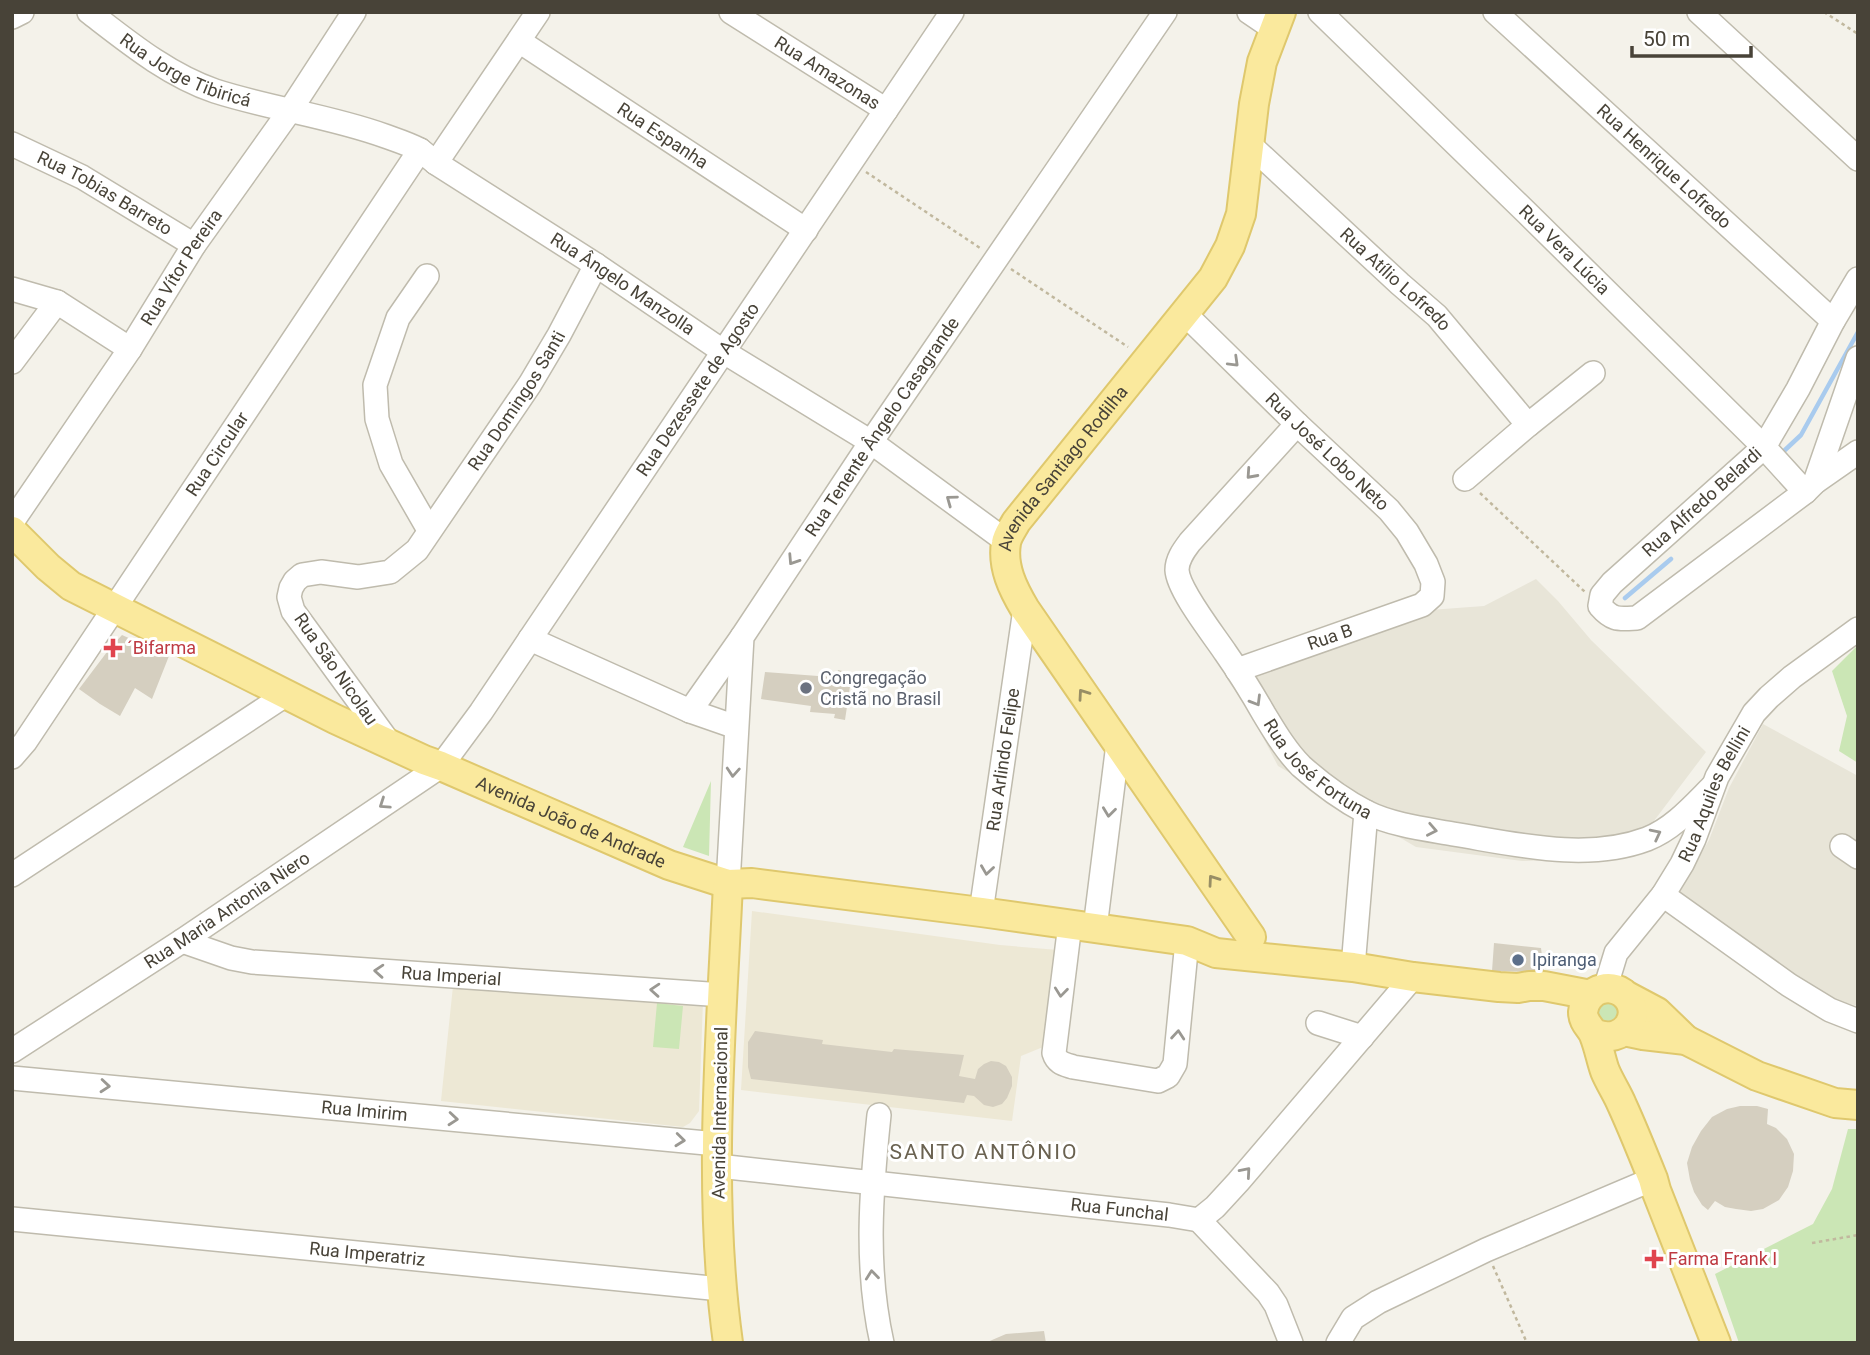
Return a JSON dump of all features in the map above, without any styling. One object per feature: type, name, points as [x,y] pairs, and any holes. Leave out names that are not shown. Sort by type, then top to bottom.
[{"type":"main road","name":"Avenida Santiago Rodilha","points":[[1251,937],[1025,609],[1012,586],[1006,564],[1006,541],[1016,522],[1213,278],[1230,246],[1241,214],[1254,104],[1262,62],[1277,21]]},
{"type":"main road","name":"Avenida João de Andrade","points":[[12,531],[48,567],[72,586],[114,609],[390,744],[669,865],[727,884],[752,883],[1203,941],[1251,937],[1316,949],[1353,967]]},
{"type":"main road","name":"Avenida Internacional","points":[[727,884],[717,1155],[721,1289],[728,1343]]},
{"type":"main road","points":[[1203,941],[1228,927],[1231,907]]},
{"type":"main road","name":"Avenida João de Andrade","points":[[1203,941],[1216,953],[1518,988],[1544,986],[1606,1013],[1657,1012],[1686,1040],[1757,1076],[1835,1102],[1858,1105]]},
{"type":"main road","points":[[1606,1013],[1604,1068],[1653,1179],[1716,1343]]},
{"type":"street","points":[[12,17],[22,12]]},
{"type":"street","name":"Rua Jorge Tibiricá","points":[[89,12],[143,53],[177,74],[213,90],[265,105],[291,109]]},
{"type":"street","name":"Rua Vítor Pereira","points":[[12,522],[130,349],[194,245],[291,109],[354,12]]},
{"type":"street","name":"Rua Circular","points":[[12,757],[25,742],[114,609],[428,157],[519,41],[538,12]]},
{"type":"street","name":"Rua Amazonas","points":[[731,12],[886,110]]},
{"type":"street","name":"Rua Dezessete de Agosto","points":[[441,766],[481,712],[952,12]]},
{"type":"street","name":"Rua Tenente Ângelo Casagrande","points":[[727,884],[742,637],[871,442],[1165,12]]},
{"type":"street","points":[[1248,12],[1277,21]]},
{"type":"street","name":"Rua Vera Lúcia","points":[[1320,12],[1764,447],[1810,487]]},
{"type":"street","name":"Rua Henrique Lofredo","points":[[1496,12],[1833,321]]},
{"type":"street","points":[[1699,12],[1858,159]]},
{"type":"street","name":"Rua Espanha","points":[[519,41],[806,230]]},
{"type":"street","name":"Rua Ângelo Manzolla","points":[[291,109],[358,126],[428,157],[596,265],[724,352],[871,442],[1006,541]]},
{"type":"street","name":"Rua Tobias Barreto","points":[[12,144],[82,177],[194,245]]},
{"type":"street","name":"Rua Atílio Lofredo","points":[[1250,145],[1437,316],[1528,425]]},
{"type":"street","name":"Rua Domingos Santi","points":[[429,530],[530,384],[596,265]]},
{"type":"street","points":[[427,276],[398,318],[375,385],[377,419],[391,464],[429,530]]},
{"type":"street","name":"Rua Alfredo Belardi","points":[[1600,606],[1602,595],[1612,583],[1764,447],[1858,279]]},
{"type":"street","points":[[12,289],[57,302],[130,349]]},
{"type":"street","points":[[12,362],[57,302]]},
{"type":"street","name":"Rua José Lobo Neto","points":[[1185,314],[1389,510],[1407,532],[1433,582],[1432,596],[1422,605]]},
{"type":"street","points":[[1810,487],[1858,358]]},
{"type":"street","points":[[1465,479],[1593,373]]},
{"type":"street","name":"Rua José Fortuna","points":[[1297,424],[1190,542],[1180,556],[1177,570],[1181,584],[1283,744],[1300,765],[1366,812],[1400,823],[1552,849],[1589,850],[1647,839],[1664,831],[1713,787]]},
{"type":"street","points":[[1600,606],[1608,616],[1618,619],[1637,618],[1858,452]]},
{"type":"street","name":"Rua São Nicolau","points":[[390,744],[293,611],[289,597],[295,581],[310,573],[358,577],[390,572],[417,551],[429,530]]},
{"type":"street","name":"Rua B","points":[[1237,670],[1422,605]]},
{"type":"street","name":"Rua Arlindo Felipe","points":[[981,912],[1025,609]]},
{"type":"street","name":"Rua Aquiles Bellini","points":[[1606,1013],[1616,953],[1663,895],[1682,864],[1713,787],[1754,713],[1792,677],[1858,629]]},
{"type":"street","points":[[690,711],[742,637]]},
{"type":"street","points":[[530,639],[690,711],[736,727]]},
{"type":"street","points":[[12,875],[287,694]]},
{"type":"street","points":[[1118,744],[1056,1040],[1056,1058],[1073,1067],[1157,1081],[1168,1076],[1175,1064],[1203,941]]},
{"type":"street","name":"Rua Maria Antonia Niero","points":[[19,1047],[182,941],[441,766]]},
{"type":"street","points":[[1353,967],[1366,812]]},
{"type":"street","points":[[1663,895],[1788,985],[1830,1010],[1858,1021]]},
{"type":"street","name":"Rua Imperial","points":[[182,941],[230,958],[252,962],[723,995]]},
{"type":"street","points":[[1292,1343],[1268,1293],[1199,1220],[1238,1182],[1413,977]]},
{"type":"street","points":[[1318,1023],[1362,1037]]},
{"type":"street","points":[[19,1047],[42,1072],[59,1082]]},
{"type":"street","name":"Rua Imirim","points":[[12,1078],[717,1155]]},
{"type":"street","points":[[879,1115],[870,1231],[871,1270],[882,1343]]},
{"type":"street","name":"Rua Funchal","points":[[717,1155],[872,1183],[1199,1220]]},
{"type":"street","points":[[1338,1343],[1353,1318],[1368,1307],[1486,1250],[1653,1179]]},
{"type":"street","name":"Rua Imperatriz","points":[[12,1219],[721,1289]]},
{"type":"path","points":[[1825,12],[1858,34]]},
{"type":"path","points":[[1465,479],[1600,606]]},
{"type":"path","points":[[1812,1243],[1858,1236]]},
{"type":"path","points":[[1486,1250],[1527,1343]]},
{"type":"shaded area","points":[[1536,579],[1591,640],[1706,752],[1626,858],[1522,861],[1416,847],[1278,766],[1249,711],[1227,679],[1430,610],[1484,606]]},
{"type":"shaded area","points":[[1763,724],[1858,776],[1858,1006],[1828,998],[1681,897],[1679,892],[1709,840],[1729,788]]},
{"type":"shaded area","points":[[752,911],[1000,945],[1058,950],[1048,1045],[1021,1056],[1012,1121],[741,1090]]},
{"type":"shaded area","points":[[453,986],[703,1001],[699,1111],[690,1123],[683,1127],[441,1101]]},
{"type":"green space","points":[[1858,645],[1858,763],[1839,751],[1847,716],[1832,671]]},
{"type":"green space","points":[[711,781],[709,856],[683,847]]},
{"type":"green space","points":[[1608,1000],[1617,1009],[1621,1021],[1613,1028],[1600,1020],[1592,1001]]},
{"type":"green space","points":[[657,1003],[683,1006],[679,1049],[653,1047]]},
{"type":"green space","points":[[1848,1129],[1858,1129],[1858,1343],[1739,1343],[1715,1274],[1813,1224],[1832,1189]]},
{"type":"building","points":[[122,635],[169,656],[152,699],[135,688],[120,716],[79,689]]},
{"type":"building","name":"Congregação Cristã no Brasil","points":[[838,670],[852,673],[845,720],[834,718],[835,714],[810,712],[811,706],[761,699],[765,672],[818,676],[821,673],[828,675],[828,671],[837,674]]},
{"type":"building","name":"Ipiranga","points":[[1494,943],[1541,948],[1544,972],[1492,971]]},
{"type":"building","points":[[755,1031],[823,1040],[822,1044],[892,1052],[894,1049],[964,1055],[959,1076],[975,1079],[978,1069],[984,1064],[999,1062],[1006,1066],[1012,1077],[1012,1086],[1002,1104],[993,1107],[967,1095],[964,1103],[751,1079],[748,1042]]},
{"type":"building","points":[[1740,1106],[1768,1109],[1767,1124],[1776,1128],[1787,1139],[1794,1154],[1793,1171],[1788,1187],[1779,1200],[1763,1209],[1736,1209],[1715,1201],[1708,1210],[1694,1192],[1687,1163],[1692,1147],[1712,1117]]},
{"type":"building","points":[[1044,1331],[1046,1343],[985,1343],[1006,1334]]},
{"type":"waterway","points":[[1785,450],[1801,435],[1858,332]]},
{"type":"waterway","points":[[1625,598],[1671,559]]},
{"type":"place","name":"´Bifarma","points":[[113,648]]},
{"type":"place","name":"Congregação Cristã no Brasil","points":[[806,688]]},
{"type":"place","name":"Ipiranga","points":[[1518,960]]},
{"type":"place","name":"Farma Frank I","points":[[1654,1259]]},
{"type":"district","name":"SANTO ANTÔNIO","points":[[984,1152]]}]
